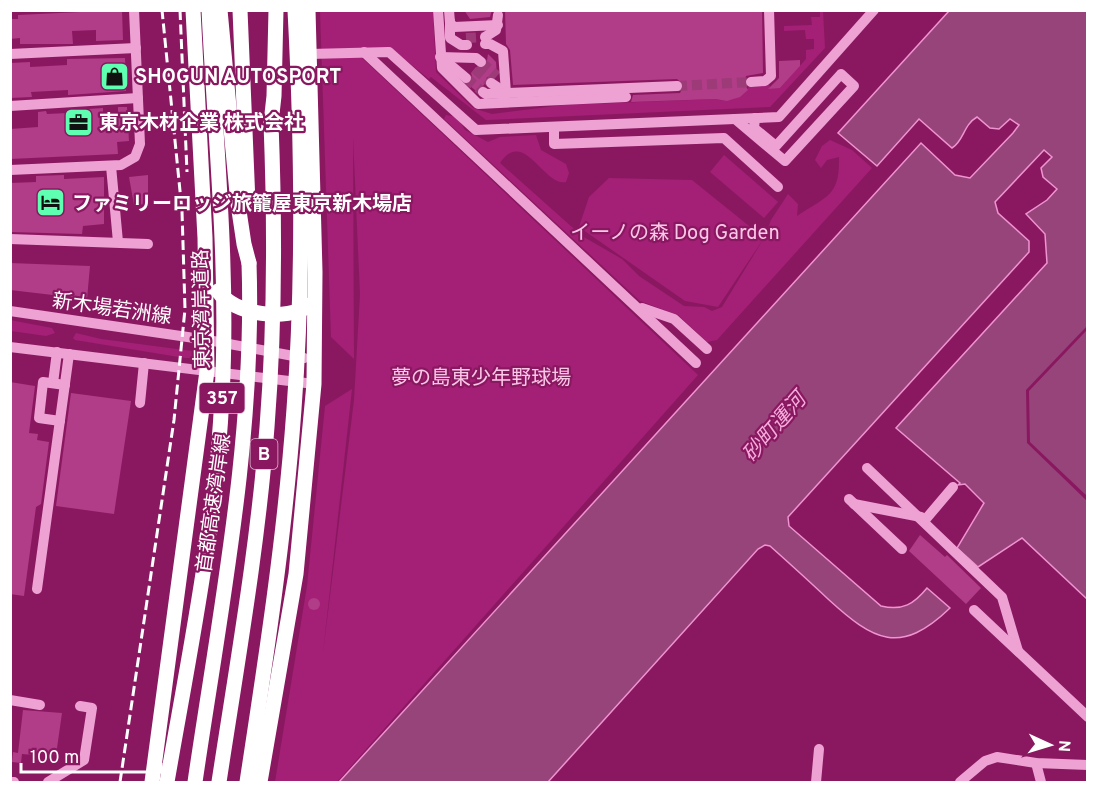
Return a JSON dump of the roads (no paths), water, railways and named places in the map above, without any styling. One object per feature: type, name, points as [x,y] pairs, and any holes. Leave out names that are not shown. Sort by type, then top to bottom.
[{"type":"highway","name":"357","points":[[153,783],[207,371],[206,238],[193,10]]},
{"type":"highway","name":"東京湾岸道路","points":[[167,783],[212,505],[222,397],[225,320],[209,10]]},
{"type":"highway","points":[[220,10],[238,124]]},
{"type":"highway","points":[[238,124],[240,10]]},
{"type":"highway","name":"B","points":[[219,783],[247,598],[267,429],[274,299],[271,123],[265,10]]},
{"type":"highway","points":[[271,123],[274,96],[276,10]]},
{"type":"highway","points":[[247,783],[276,594],[294,410],[302,228],[295,10]]},
{"type":"highway","points":[[260,783],[296,574],[314,384],[315,298],[308,10]]},
{"type":"highway","name":"首都高速湾岸線","points":[[195,783],[246,412],[251,312],[249,263],[244,244],[238,124]]},
{"type":"highway","points":[[206,238],[219,292],[230,305],[240,309],[286,315],[295,314],[309,306],[315,298]]},
{"type":"street","points":[[10,170],[121,165],[135,158],[140,144],[134,10]]},
{"type":"street","points":[[438,10],[440,57],[444,71],[478,104],[626,98]]},
{"type":"street","points":[[751,82],[765,81],[772,74],[769,10]]},
{"type":"street","points":[[310,54],[389,51],[476,130],[779,117],[874,10]]},
{"type":"street","points":[[449,15],[452,25],[457,27],[498,20],[493,34],[485,41],[502,51],[500,83]]},
{"type":"street","points":[[449,15],[450,38],[461,45],[466,41]]},
{"type":"street","points":[[10,54],[136,48]]},
{"type":"street","points":[[364,52],[639,306],[696,363]]},
{"type":"street","points":[[440,57],[476,58],[478,65]]},
{"type":"street","points":[[440,57],[466,78]]},
{"type":"street","points":[[735,119],[785,161],[854,86],[841,74],[776,146],[754,128],[755,118]]},
{"type":"street","points":[[483,92],[500,83],[677,86]]},
{"type":"street","points":[[10,106],[138,99]]},
{"type":"street","points":[[557,127],[561,143],[724,138],[778,187]]},
{"type":"street","points":[[111,165],[118,242]]},
{"type":"street","points":[[10,239],[148,244]]},
{"type":"street","points":[[639,306],[674,319],[707,349]]},
{"type":"street","name":"新木場若洲線","points":[[10,311],[208,340],[315,360]]},
{"type":"street","points":[[10,347],[314,384]]},
{"type":"street","points":[[53,383],[57,352]]},
{"type":"street","points":[[37,589],[69,354]]},
{"type":"street","points":[[140,403],[144,363]]},
{"type":"street","points":[[60,421],[39,418],[43,382],[65,385]]},
{"type":"street","points":[[867,468],[923,519],[1002,597],[1018,651]]},
{"type":"street","points":[[923,519],[953,487]]},
{"type":"street","points":[[902,549],[852,501],[923,519]]},
{"type":"street","points":[[974,610],[1088,717]]},
{"type":"street","points":[[10,700],[40,705]]},
{"type":"street","points":[[48,783],[84,760],[92,708],[80,706]]},
{"type":"street","points":[[816,783],[819,749]]},
{"type":"street","points":[[960,783],[985,761],[997,757],[1036,764],[1088,765]]},
{"type":"street","points":[[1036,764],[1041,783]]},
{"type":"water","name":"砂町運河","points":[[949,11],[1087,11],[1087,599],[1022,538],[978,567],[957,548],[984,503],[965,484],[958,485],[960,483],[896,428],[1047,263],[1045,234],[1026,214],[1047,200],[1057,189],[1043,177],[1041,168],[1052,157],[1044,150],[995,202],[998,213],[1029,241],[1029,252],[788,517],[789,526],[881,606],[902,607],[913,602],[927,588],[950,608],[916,633],[902,637],[888,637],[874,633],[844,613],[770,546],[765,545],[758,549],[548,782],[339,782],[921,143],[955,175],[970,178],[1013,133],[1019,125],[1010,119],[999,129],[990,128],[977,117],[972,120],[952,148],[919,119],[877,166],[838,133]]},
{"type":"tunnel","points":[[466,38],[485,37]]},
{"type":"tunnel","points":[[481,62],[497,76]]},
{"type":"tunnel","points":[[475,69],[491,83]]},
{"type":"tunnel","points":[[466,78],[483,92]]},
{"type":"tunnel","points":[[677,86],[751,82]]},
{"type":"railway","points":[[120,782],[174,420],[185,309],[182,211],[162,10]]},
{"type":"railway","points":[[180,10],[187,172]]},
{"type":"place","name":"SHOGUN AUTOSPORT","points":[[114,76]]},
{"type":"place","name":"東京木材企業 株式会社","points":[[78,122]]},
{"type":"place","name":"ファミリーロッジ旅籠屋東京新木場店","points":[[51,203]]},
{"type":"park label","name":"イーノの森 Dog Garden","points":[[675,232]]},
{"type":"park label","name":"夢の島東少年野球場","points":[[481,377]]}]
